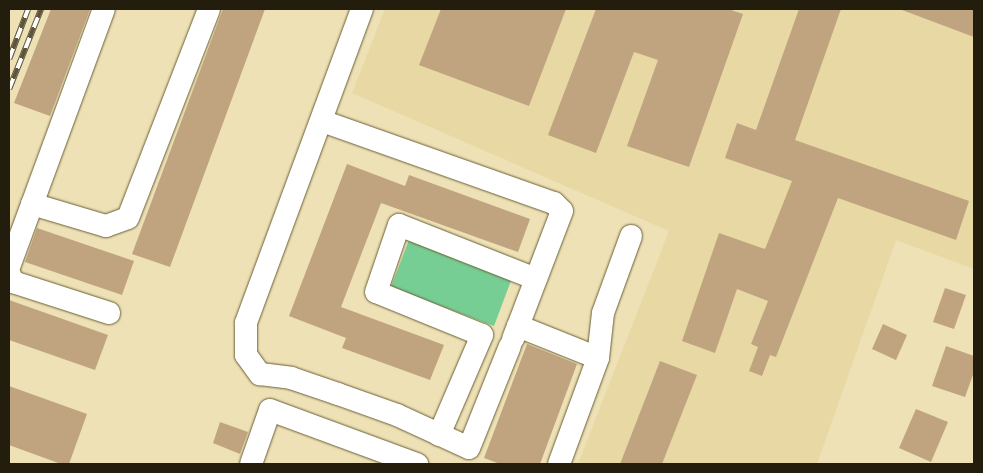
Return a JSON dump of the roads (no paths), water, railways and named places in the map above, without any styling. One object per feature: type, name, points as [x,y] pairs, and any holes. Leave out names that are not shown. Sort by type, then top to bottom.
[{"type":"lane","points":[[9,267],[104,9]]},
{"type":"lane","points":[[32,204],[106,226],[128,218],[208,9]]},
{"type":"lane","points":[[252,464],[270,410],[260,374],[246,355],[246,323],[362,9]]},
{"type":"lane","points":[[260,374],[292,378],[397,415],[439,435],[473,456],[514,336],[562,211],[554,203],[322,121]]},
{"type":"lane","points":[[536,279],[399,225],[376,292],[482,335],[514,336],[598,358]]},
{"type":"lane","points":[[559,464],[598,358],[603,313],[632,236]]},
{"type":"lane","points":[[9,272],[13,282],[108,314]]},
{"type":"lane","points":[[439,435],[482,335]]},
{"type":"lane","points":[[270,410],[417,464]]},
{"type":"railway","points":[[9,59],[28,9]]},
{"type":"railway","points":[[9,89],[41,9]]}]
